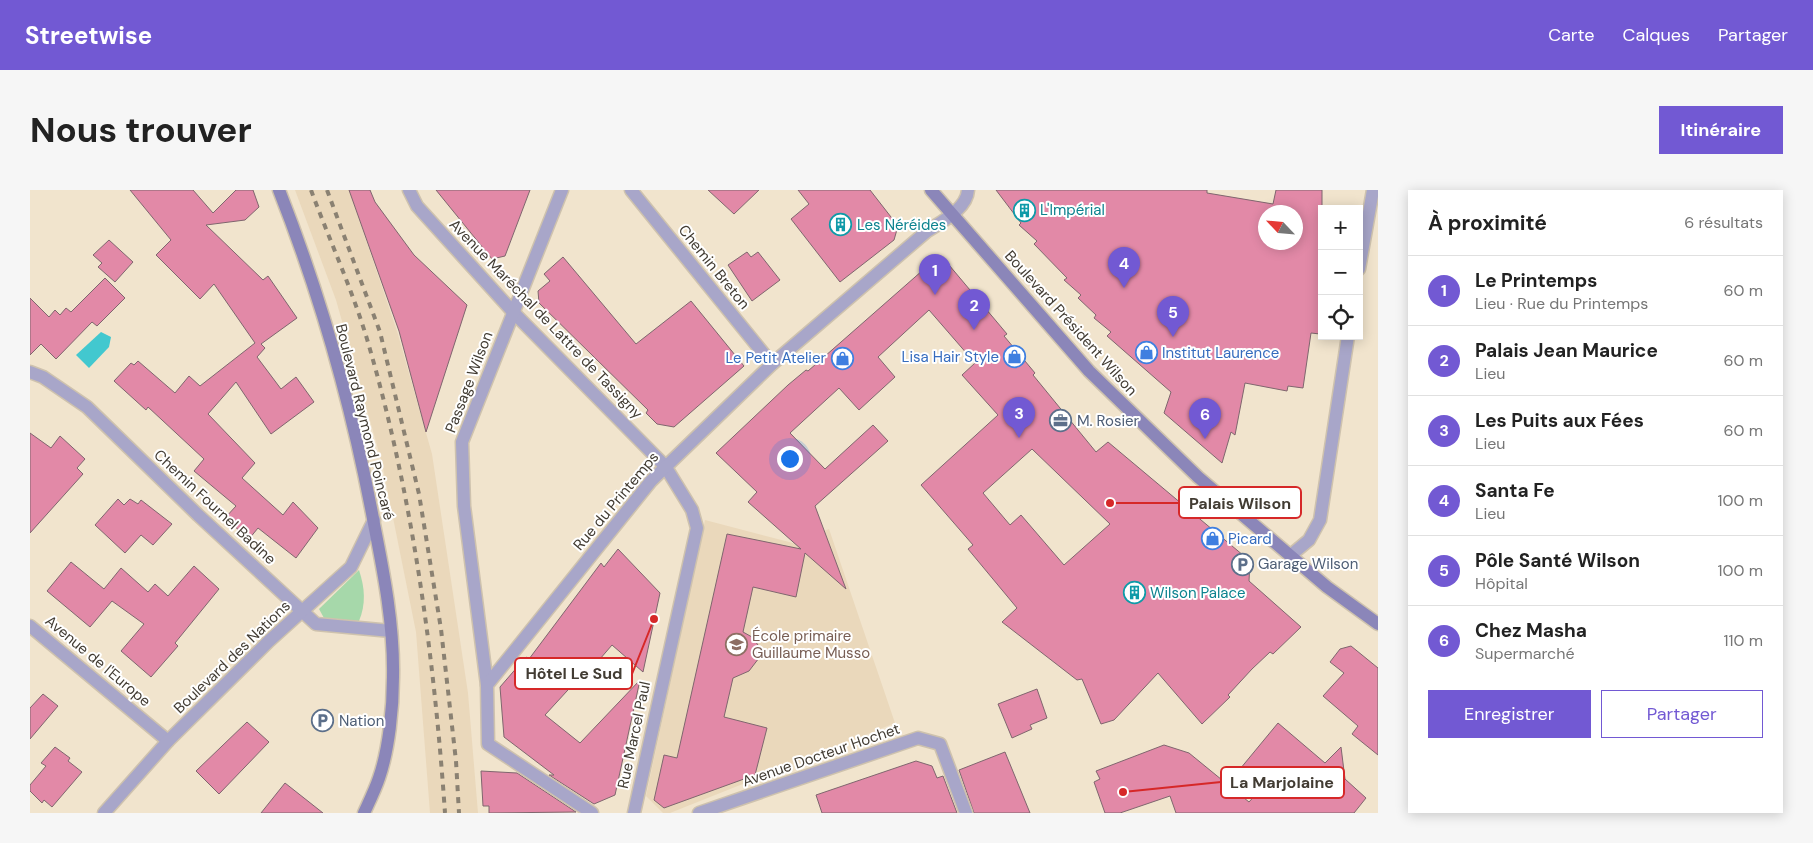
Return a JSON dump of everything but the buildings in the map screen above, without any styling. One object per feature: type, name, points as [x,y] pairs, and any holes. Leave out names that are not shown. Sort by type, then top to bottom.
[{"type":"main road","name":"Boulevard Raymond Poincaré","points":[[279,190],[302,250],[338,366],[371,498],[391,631],[393,677],[390,722],[379,777],[364,813]]},
{"type":"main road","name":"Boulevard Président Wilson","points":[[931,190],[951,216],[1089,371],[1198,478],[1327,587],[1378,624]]},
{"type":"street","name":"Avenue Maréchal de Lattre de Tassigny","points":[[409,190],[418,206],[514,313],[665,466]]},
{"type":"street","name":"Passage Wilson","points":[[487,684],[464,506],[462,442],[562,190]]},
{"type":"street","name":"Chemin Breton","points":[[631,190],[772,364]]},
{"type":"street","name":"Rue du Printemps","points":[[487,684],[665,466],[772,364],[926,232],[951,216],[968,196],[968,190]]},
{"type":"street","points":[[1362,250],[1373,190]]},
{"type":"street","points":[[1291,556],[1309,540],[1320,520],[1347,340]]},
{"type":"street","name":"Chemin Fournel Badine","points":[[30,372],[43,377],[87,407],[198,515],[316,624],[391,631]]},
{"type":"street","name":"Rue Marcel Paul","points":[[634,813],[697,528],[692,510],[665,466]]},
{"type":"street","name":"Boulevard des Nations","points":[[104,813],[168,740],[269,641],[351,567],[374,520]]},
{"type":"street","name":"Avenue de l'Europe","points":[[30,626],[168,740]]},
{"type":"street","points":[[487,684],[488,744],[592,813]]},
{"type":"street","name":"Avenue Docteur Hochet","points":[[699,813],[918,738],[940,744],[966,813]]},
{"type":"shaded area","points":[[295,190],[349,190],[397,331],[432,454],[468,693],[478,813],[430,813],[416,632],[382,463],[336,300]]},
{"type":"shaded area","points":[[705,520],[793,543],[829,529],[895,723],[670,813],[663,813],[646,796]]},
{"type":"green space","points":[[359,570],[364,596],[359,621],[324,618],[319,609]]},
{"type":"water","points":[[101,332],[111,337],[109,347],[89,368],[76,355]]},
{"type":"railway","points":[[311,190],[361,320],[397,455],[409,514],[427,633],[445,813]]},
{"type":"railway","points":[[327,190],[380,332],[419,494],[441,629],[456,761],[459,813]]},
{"type":"place","name":"L'Impérial","points":[[1024,210]]},
{"type":"place","name":"Les Néréides","points":[[841,225]]},
{"type":"place","name":"Santa Fe","points":[[1124,288]]},
{"type":"place","name":"Le Printemps","points":[[935,295]]},
{"type":"place","name":"Palais Jean Maurice","points":[[974,330]]},
{"type":"place","name":"Pôle Santé Wilson","points":[[1173,337]]},
{"type":"place","name":"Institut Laurence","points":[[1146,353]]},
{"type":"place","name":"Lisa Hair Style","points":[[1015,357]]},
{"type":"place","name":"Le Petit Atelier","points":[[842,358]]},
{"type":"place","name":"M. Rosier","points":[[1061,421]]},
{"type":"place","name":"Les Puits aux Fées","points":[[1019,438]]},
{"type":"place","name":"Chez Masha","points":[[1205,439]]},
{"type":"place","name":"Palais Wilson","points":[[1110,503]]},
{"type":"place","name":"Picard","points":[[1212,539]]},
{"type":"place","name":"Garage Wilson","points":[[1242,564]]},
{"type":"place","name":"Wilson Palace","points":[[1134,593]]},
{"type":"place","name":"Hôtel Le Sud","points":[[654,619]]},
{"type":"place","name":"École primaire Guillaume Musso","points":[[736,645]]},
{"type":"place","name":"Nation","points":[[323,721]]},
{"type":"place","name":"La Marjolaine","points":[[1123,792]]}]
